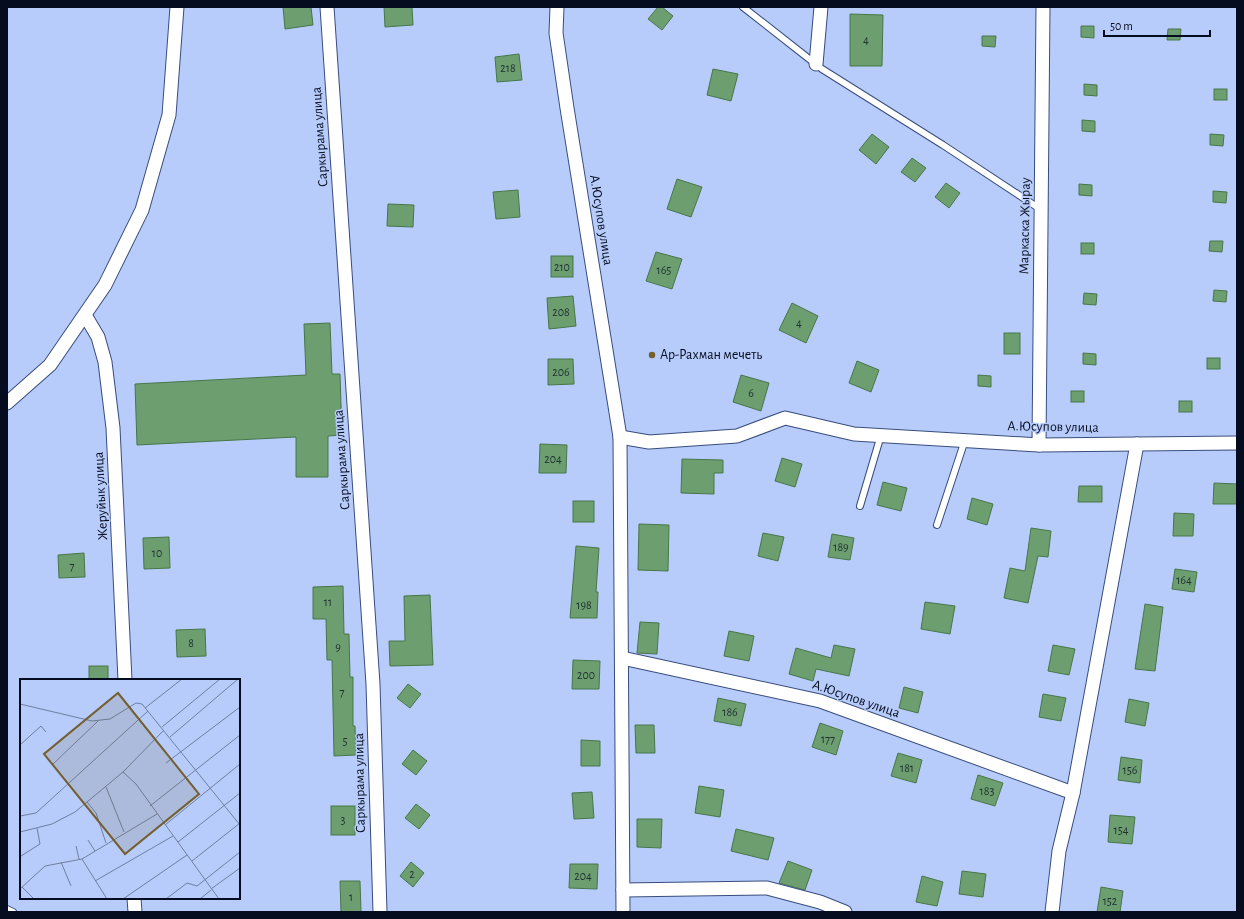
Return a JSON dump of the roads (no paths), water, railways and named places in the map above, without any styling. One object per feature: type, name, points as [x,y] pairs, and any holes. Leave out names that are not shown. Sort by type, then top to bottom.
[{"type":"street","points":[[7,403],[50,365],[105,285],[142,210],[169,115],[177,7]]},
{"type":"street","name":"Саркырама улица","points":[[328,7],[374,684],[380,912]]},
{"type":"street","name":"А.Юсупов улица","points":[[557,7],[556,33],[620,437],[623,912]]},
{"type":"street","points":[[816,64],[821,7]]},
{"type":"street","name":"Маркаска Жырау","points":[[1039,445],[1043,7]]},
{"type":"street","name":"Жеруйык улица","points":[[85,314],[98,337],[105,362],[112,420],[125,679]]},
{"type":"street","name":"А.Юсупов улица","points":[[620,437],[649,442],[736,436],[785,418],[854,434],[1039,445],[1237,444]]},
{"type":"street","points":[[1052,912],[1059,851],[1072,793],[1137,444]]},
{"type":"street","name":"А.Юсупов улица","points":[[622,658],[820,701],[1072,793]]},
{"type":"street","points":[[623,890],[767,888],[820,902],[845,912]]},
{"type":"street","points":[[134,899],[135,912]]},
{"type":"lane","points":[[743,7],[816,64],[1042,210]]},
{"type":"lane","points":[[860,506],[881,435]]},
{"type":"lane","points":[[937,525],[965,440]]},
{"type":"lane","points":[[7,909],[13,912]]},
{"type":"place","name":"Ар-Рахман мечеть","points":[[652,355]]}]
